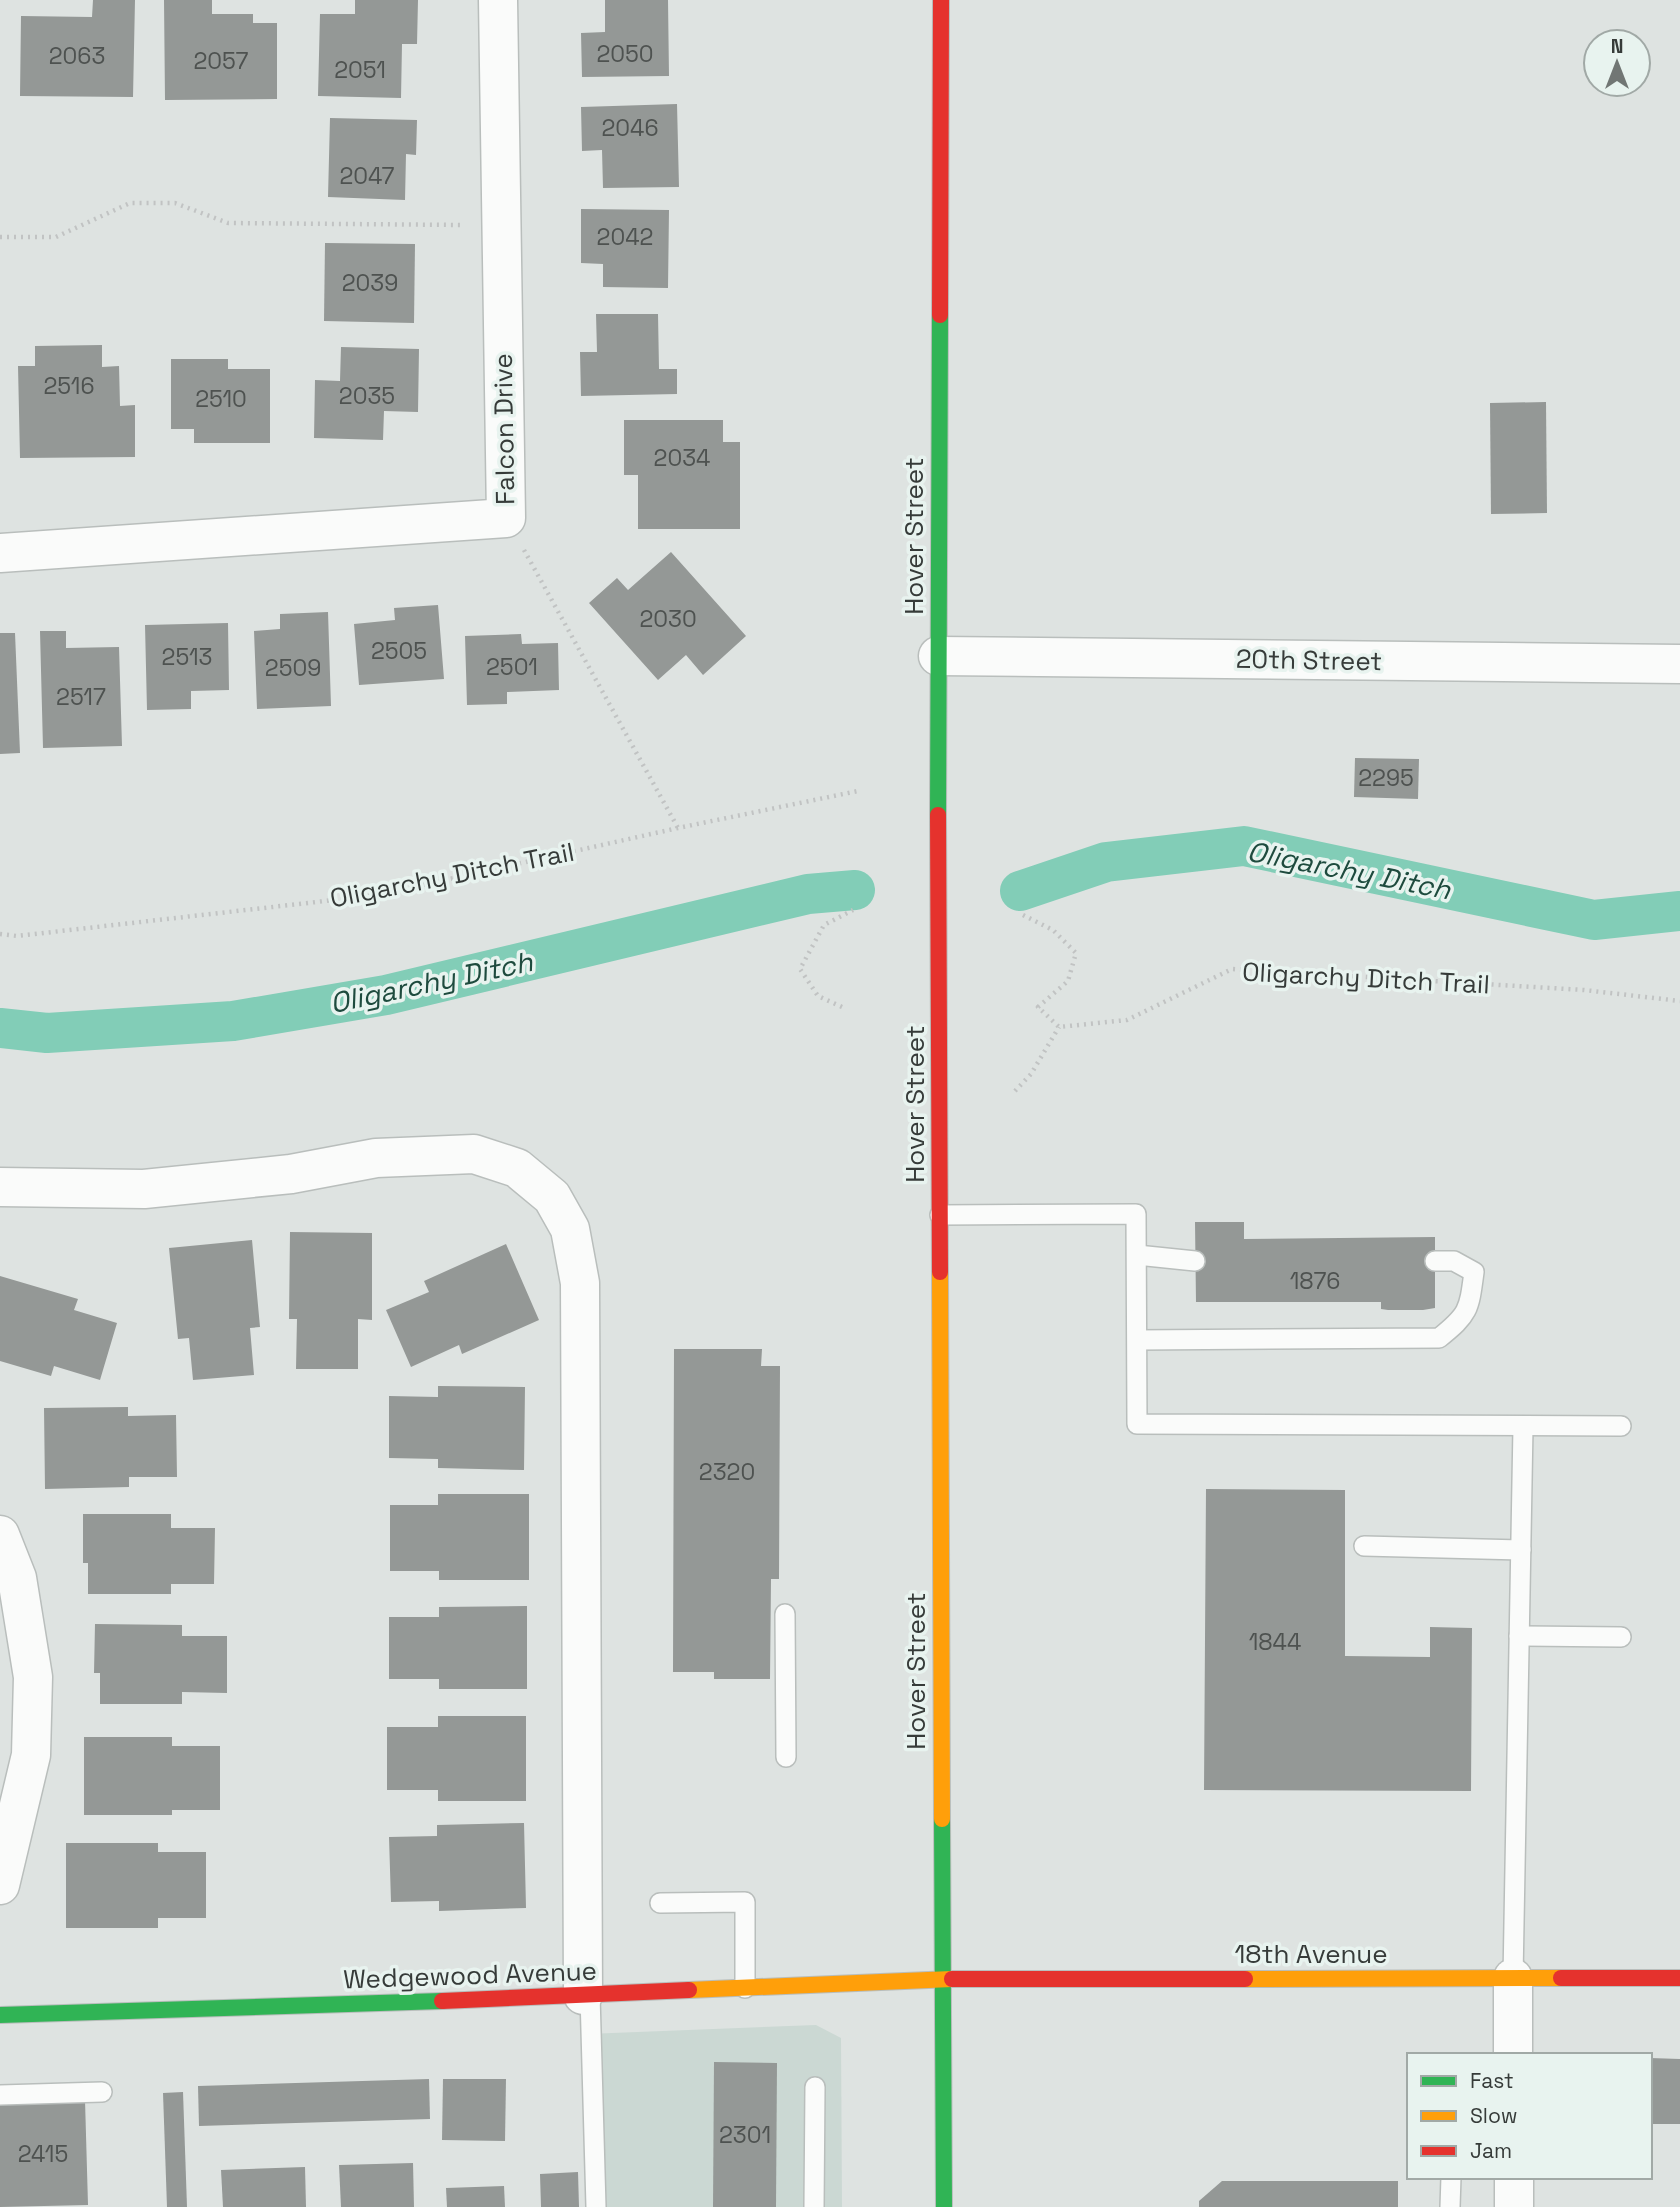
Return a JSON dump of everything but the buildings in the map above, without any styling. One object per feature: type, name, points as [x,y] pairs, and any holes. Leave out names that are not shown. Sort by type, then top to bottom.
[{"type":"main road","name":"Hover Street","points":[[941,0],[938,656],[944,2207]]},
{"type":"main road","name":"18th Avenue","points":[[942,1979],[1680,1978]]},
{"type":"main road","name":"Wedgewood Avenue","points":[[0,2015],[587,1995],[942,1979]]},
{"type":"street","name":"Falcon Drive","points":[[0,553],[506,518],[498,0]]},
{"type":"street","name":"20th Street","points":[[938,656],[1680,664]]},
{"type":"street","points":[[0,1187],[144,1189],[291,1174],[376,1158],[474,1154],[517,1168],[552,1197],[570,1229],[580,1283],[587,1995]]},
{"type":"street","points":[[0,1535],[17,1578],[33,1677],[31,1755],[0,1885]]},
{"type":"street","points":[[1513,1978],[1513,2053]]},
{"type":"street","points":[[1514,2179],[1514,2207]]},
{"type":"lane","points":[[940,1215],[1136,1214],[1137,1424],[1621,1426]]},
{"type":"lane","points":[[1137,1255],[1195,1261]]},
{"type":"lane","points":[[1138,1340],[1439,1338],[1462,1319],[1471,1298],[1474,1272],[1454,1261],[1435,1261]]},
{"type":"lane","points":[[1513,1978],[1523,1427]]},
{"type":"lane","points":[[1364,1546],[1521,1550]]},
{"type":"lane","points":[[785,1614],[786,1757]]},
{"type":"lane","points":[[1519,1636],[1621,1637]]},
{"type":"lane","points":[[660,1903],[744,1902],[744,1988]]},
{"type":"lane","points":[[587,1995],[596,2207]]},
{"type":"lane","points":[[814,2207],[815,2087]]},
{"type":"lane","points":[[0,2095],[102,2092]]},
{"type":"lane","points":[[1450,2207],[1451,2179]]},
{"type":"path","points":[[0,237],[56,237],[130,204],[175,204],[228,223],[500,226]]},
{"type":"path","points":[[506,518],[678,828]]},
{"type":"path","name":"Oligarchy Ditch Trail","points":[[0,934],[17,936],[378,895],[858,791]]},
{"type":"path","points":[[842,1007],[818,996],[800,969],[824,925],[853,910]]},
{"type":"path","points":[[1016,1091],[1031,1074],[1059,1027],[1038,1007],[1068,981],[1076,953],[1053,930],[1023,915]]},
{"type":"path","name":"Oligarchy Ditch Trail","points":[[1059,1027],[1127,1020],[1232,969],[1584,990],[1680,1001]]},
{"type":"shaded area","points":[[816,2025],[841,2038],[842,2207],[592,2207],[587,2034]]},
{"type":"waterway","name":"Oligarchy Ditch","points":[[1020,891],[1106,862],[1244,846],[1594,920],[1680,911]]},
{"type":"waterway","name":"Oligarchy Ditch","points":[[0,1028],[47,1033],[233,1021],[386,995],[808,894],[855,890]]},
{"type":"traffic: fast","points":[[938,815],[940,315]]},
{"type":"traffic: fast","points":[[942,1819],[944,2207]]},
{"type":"traffic: fast","points":[[0,2015],[442,2001]]},
{"type":"traffic: slow","points":[[940,1272],[942,1819]]},
{"type":"traffic: slow","points":[[1245,1979],[1561,1978]]},
{"type":"traffic: slow","points":[[689,1990],[952,1979]]},
{"type":"traffic: jam","points":[[940,315],[941,0]]},
{"type":"traffic: jam","points":[[938,815],[940,1272]]},
{"type":"traffic: jam","points":[[1561,1978],[1680,1978]]},
{"type":"traffic: jam","points":[[952,1979],[1245,1979]]},
{"type":"traffic: jam","points":[[442,2001],[689,1990]]}]
